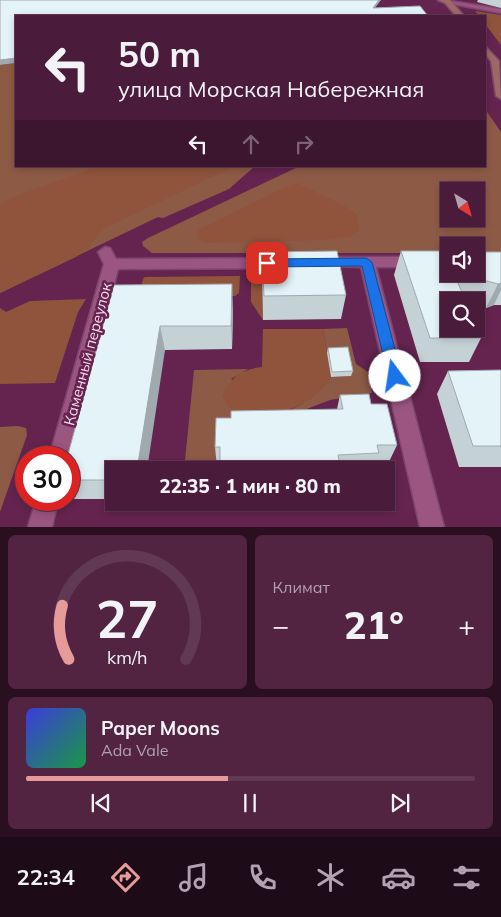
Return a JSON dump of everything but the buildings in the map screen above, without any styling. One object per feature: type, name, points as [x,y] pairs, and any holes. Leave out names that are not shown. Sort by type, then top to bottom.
[{"type":"street","points":[[444,0],[501,11]]},
{"type":"street","points":[[444,0],[459,15]]},
{"type":"street","points":[[486,49],[495,61],[501,96]]},
{"type":"street","name":"Каменный переулок","points":[[62,446],[109,258],[366,262]]},
{"type":"street","points":[[432,527],[366,262],[440,262]]},
{"type":"street","points":[[40,527],[44,511]]},
{"type":"shaded area","points":[[475,11],[501,15],[501,45],[486,25],[486,15],[478,15]]},
{"type":"shaded area","points":[[15,63],[15,167],[254,167],[229,189],[163,218],[158,217],[0,293],[0,65]]},
{"type":"shaded area","points":[[486,110],[501,132],[501,253],[485,253],[485,237],[440,237],[440,253],[152,253],[143,246],[142,242],[298,167],[486,167]]},
{"type":"shaded area","points":[[96,167],[233,167],[103,229],[90,246],[76,257],[0,293],[0,202]]},
{"type":"shaded area","points":[[297,183],[341,204],[357,214],[359,230],[351,236],[326,240],[205,243],[197,238],[198,230],[287,186]]},
{"type":"shaded area","points":[[240,276],[239,293],[235,296],[202,296],[136,309],[145,277]]},
{"type":"shaded area","points":[[251,276],[262,276],[263,320],[251,302]]},
{"type":"shaded area","points":[[86,299],[78,312],[55,383],[0,384],[0,308],[6,312],[30,301]]},
{"type":"shaded area","points":[[347,328],[356,364],[368,372],[372,393],[330,400],[286,417],[225,461],[185,461],[194,370],[248,369],[231,379],[285,412],[311,398],[331,377],[351,376],[347,353],[327,353],[323,329]]},
{"type":"shaded area","points":[[263,329],[323,329],[331,377],[322,389],[311,398],[287,410],[259,414],[231,410],[222,396],[233,379],[242,372],[262,367]]},
{"type":"shaded area","points":[[18,426],[26,428],[27,435],[23,446],[15,446],[15,469],[0,512],[0,427]]},
{"type":"route","points":[[267,263],[366,262],[395,376]]}]
